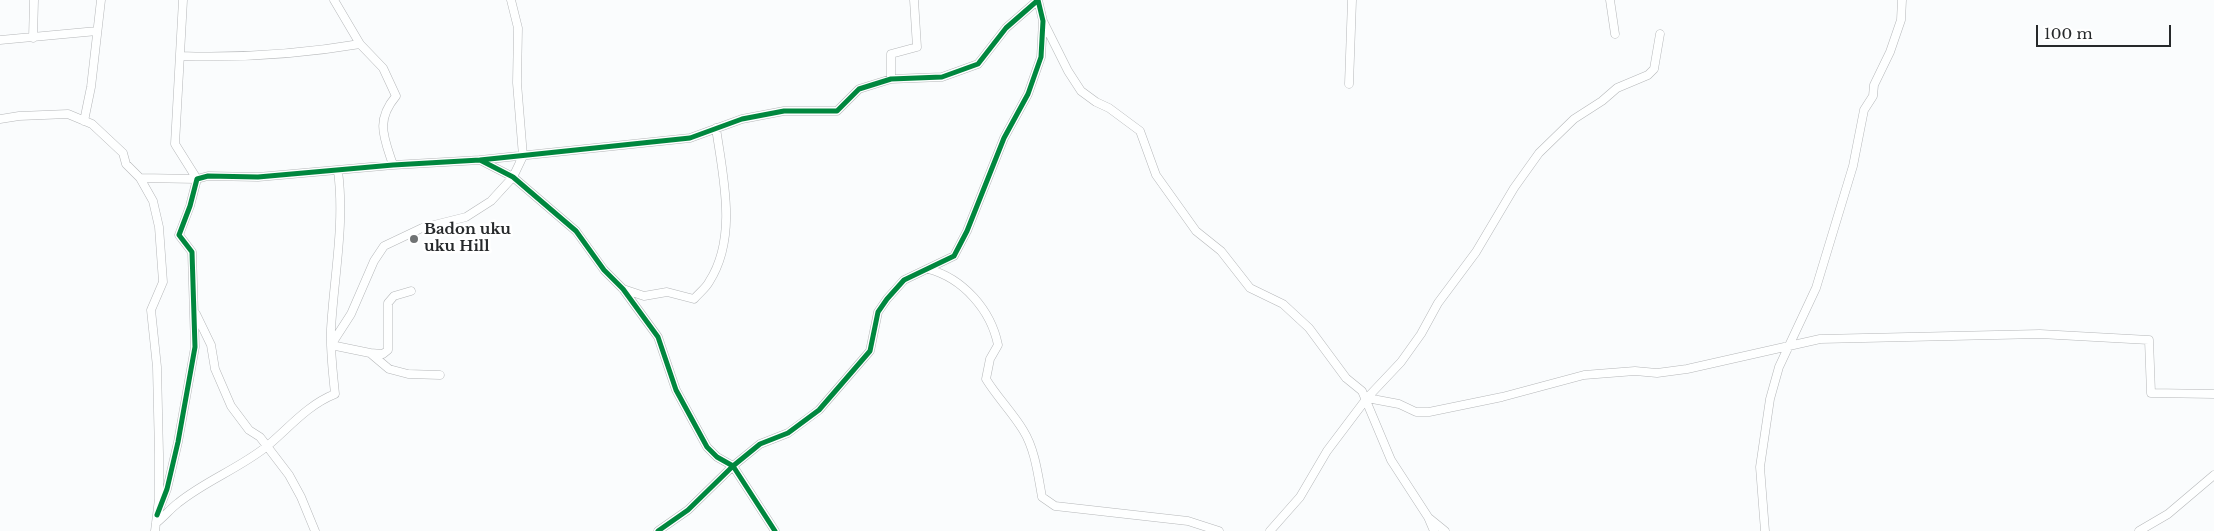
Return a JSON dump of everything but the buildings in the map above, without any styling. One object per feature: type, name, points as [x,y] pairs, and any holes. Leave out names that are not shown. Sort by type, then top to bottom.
[{"type":"street","points":[[34,0],[34,38]]},
{"type":"street","points":[[84,121],[91,87],[101,0]]},
{"type":"street","points":[[156,523],[167,489],[178,442],[195,347],[192,252],[178,235],[190,206],[197,179],[175,144],[183,0]]},
{"type":"street","points":[[334,0],[360,44],[383,68],[396,96],[386,107],[381,129],[393,165]]},
{"type":"street","points":[[331,345],[351,314],[374,261],[384,246],[422,228],[466,217],[491,201],[512,176],[524,156],[517,83],[518,28],[511,0]]},
{"type":"street","points":[[891,79],[891,54],[917,47],[914,0]]},
{"type":"street","points":[[140,178],[258,177],[524,156],[690,138],[742,119],[784,111],[838,111],[859,89],[891,79],[942,77],[978,64],[1006,28],[1038,0],[1043,21],[1068,71],[1081,91],[1096,102],[1109,108],[1140,131],[1156,175],[1196,231],[1221,251],[1250,288],[1283,304],[1310,328],[1346,378],[1362,391],[1391,460],[1428,517],[1434,531]]},
{"type":"street","points":[[1349,84],[1352,0]]},
{"type":"street","points":[[1610,0],[1615,34]]},
{"type":"street","points":[[1765,531],[1760,467],[1770,399],[1779,367],[1816,288],[1853,166],[1864,110],[1873,96],[1874,85],[1890,52],[1901,20],[1902,0]]},
{"type":"street","points":[[658,531],[688,510],[733,466],[760,444],[788,433],[819,410],[870,351],[878,312],[886,299],[904,280],[954,256],[967,232],[1004,138],[1028,94],[1041,57],[1043,21]]},
{"type":"street","points":[[0,40],[97,31]]},
{"type":"street","points":[[1270,531],[1300,497],[1327,451],[1366,398],[1401,362],[1421,334],[1438,303],[1476,252],[1514,188],[1539,153],[1574,119],[1602,101],[1617,88],[1648,75],[1654,70],[1660,34]]},
{"type":"street","points":[[180,56],[234,56],[314,52],[360,44]]},
{"type":"street","points":[[0,119],[19,116],[68,114],[92,124],[123,153],[126,164],[140,178],[153,201],[159,227],[163,282],[151,310],[157,367],[159,454],[156,523]]},
{"type":"street","points":[[623,289],[644,296],[667,292],[694,299],[710,281],[723,249],[727,205],[716,128]]},
{"type":"street","points":[[480,160],[512,176],[576,231],[604,270],[623,289],[658,337],[676,390],[707,447],[717,457],[733,466],[775,531]]},
{"type":"street","points":[[156,523],[178,503],[240,466],[267,446],[311,408],[323,399],[335,394],[331,345],[339,247],[341,196],[338,171]]},
{"type":"street","points":[[928,269],[945,273],[970,292],[994,327],[998,345],[990,359],[986,379],[997,398],[1023,430],[1036,463],[1042,497],[1055,506],[1188,521],[1219,531]]},
{"type":"street","points":[[331,345],[370,354],[383,354],[388,350],[388,303],[394,296],[412,291]]},
{"type":"street","points":[[194,310],[211,345],[215,368],[231,406],[248,430],[260,437],[289,475],[301,496],[314,531]]},
{"type":"street","points":[[1366,398],[1399,404],[1416,412],[1429,412],[1502,397],[1584,375],[1687,369],[1820,339],[2036,334],[2149,340],[2151,392],[2214,394]]},
{"type":"street","points":[[370,354],[378,362],[399,372],[440,375]]},
{"type":"street","points":[[2139,531],[2168,514],[2214,475]]},
{"type":"street","points":[[1428,517],[1445,531]]},
{"type":"cycle path","points":[[480,160],[690,138],[742,119],[784,111],[837,111],[859,89],[891,79],[942,77],[978,64],[1006,28],[1038,0],[1043,21],[1041,57],[1028,94],[1004,138],[967,231],[954,256],[904,280],[887,299],[878,312],[870,351],[819,410],[788,433],[760,444],[733,466],[688,510],[658,531]]},
{"type":"cycle path","points":[[157,515],[167,489],[178,442],[195,347],[192,252],[179,235],[190,206],[197,179],[208,176],[258,177],[393,165],[480,160],[513,177],[576,231],[604,270],[623,289],[658,337],[676,390],[707,447],[717,457],[733,466],[775,531]]},
{"type":"place","name":"Badon uku uku Hill","points":[[414,239]]}]
